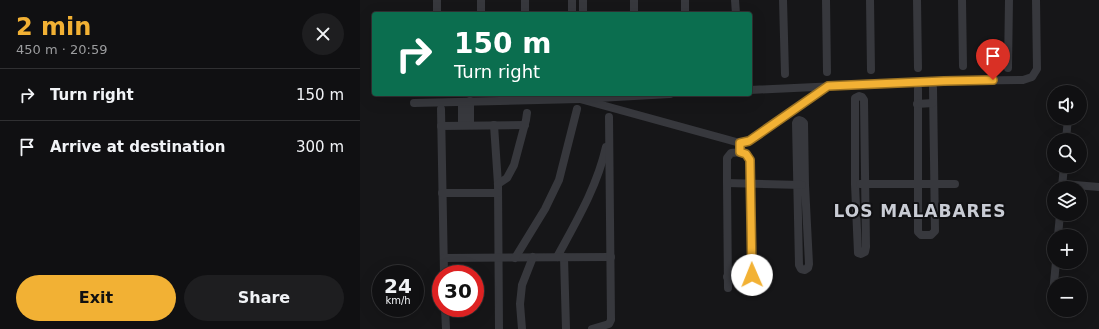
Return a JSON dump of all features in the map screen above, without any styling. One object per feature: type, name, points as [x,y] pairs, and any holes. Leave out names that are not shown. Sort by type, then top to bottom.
[{"type":"street","points":[[437,0],[437,12]]},
{"type":"street","points":[[481,0],[481,12]]},
{"type":"street","points":[[525,0],[525,12]]},
{"type":"street","points":[[572,0],[572,12]]},
{"type":"street","points":[[583,0],[583,12]]},
{"type":"street","points":[[634,0],[634,12]]},
{"type":"street","points":[[685,0],[686,12]]},
{"type":"street","points":[[736,0],[736,12]]},
{"type":"street","points":[[783,0],[785,74]]},
{"type":"street","points":[[826,0],[827,72]]},
{"type":"street","points":[[870,0],[871,70]]},
{"type":"street","points":[[917,0],[918,68]]},
{"type":"street","points":[[962,0],[963,66]]},
{"type":"street","points":[[1008,68],[1009,0]]},
{"type":"street","points":[[752,90],[944,81],[1023,80],[1032,77],[1037,69],[1036,0]]},
{"type":"street","points":[[903,83],[918,89],[933,88],[944,81]]},
{"type":"street","points":[[580,99],[740,143],[749,141],[828,86]]},
{"type":"street","points":[[918,89],[918,232],[921,235],[931,235],[934,231],[933,88]]},
{"type":"street","points":[[414,102],[580,99],[634,96]]},
{"type":"street","points":[[859,96],[864,100],[866,247],[865,252],[861,254],[858,252],[856,184],[855,98],[859,96]]},
{"type":"street","points":[[466,101],[466,125]]},
{"type":"street","points":[[918,104],[933,104]]},
{"type":"street","points":[[441,109],[444,265]]},
{"type":"street","points":[[515,258],[545,209],[559,180],[577,109]]},
{"type":"street","points":[[498,184],[507,178],[514,165],[527,113]]},
{"type":"street","points":[[592,329],[611,322],[609,117]]},
{"type":"street","points":[[801,185],[800,266],[801,269],[805,270],[808,268],[809,264],[801,185],[796,123],[799,120],[804,123],[801,185]]},
{"type":"street","points":[[494,125],[498,184],[499,329]]},
{"type":"street","points":[[441,126],[525,125]]},
{"type":"street","points":[[566,329],[560,257],[591,194],[603,162],[609,131]]},
{"type":"street","points":[[740,143],[740,152]]},
{"type":"street","points":[[727,277],[752,279],[750,160],[746,154],[740,152],[731,153],[728,158],[727,183],[727,277],[728,288]]},
{"type":"street","points":[[727,183],[801,185]]},
{"type":"street","points":[[856,184],[955,184]]},
{"type":"street","points":[[1087,187],[1099,187]]},
{"type":"street","points":[[442,193],[498,193]]},
{"type":"street","points":[[522,329],[520,304],[522,285],[533,257]]},
{"type":"street","points":[[444,258],[610,257]]},
{"type":"street","points":[[445,317],[446,329]]},
{"type":"district","name":"LOS MALABARES","points":[[920,211]]},
{"type":"route","points":[[752,275],[750,160],[746,154],[740,152],[740,143],[749,141],[828,86],[993,80]]}]
